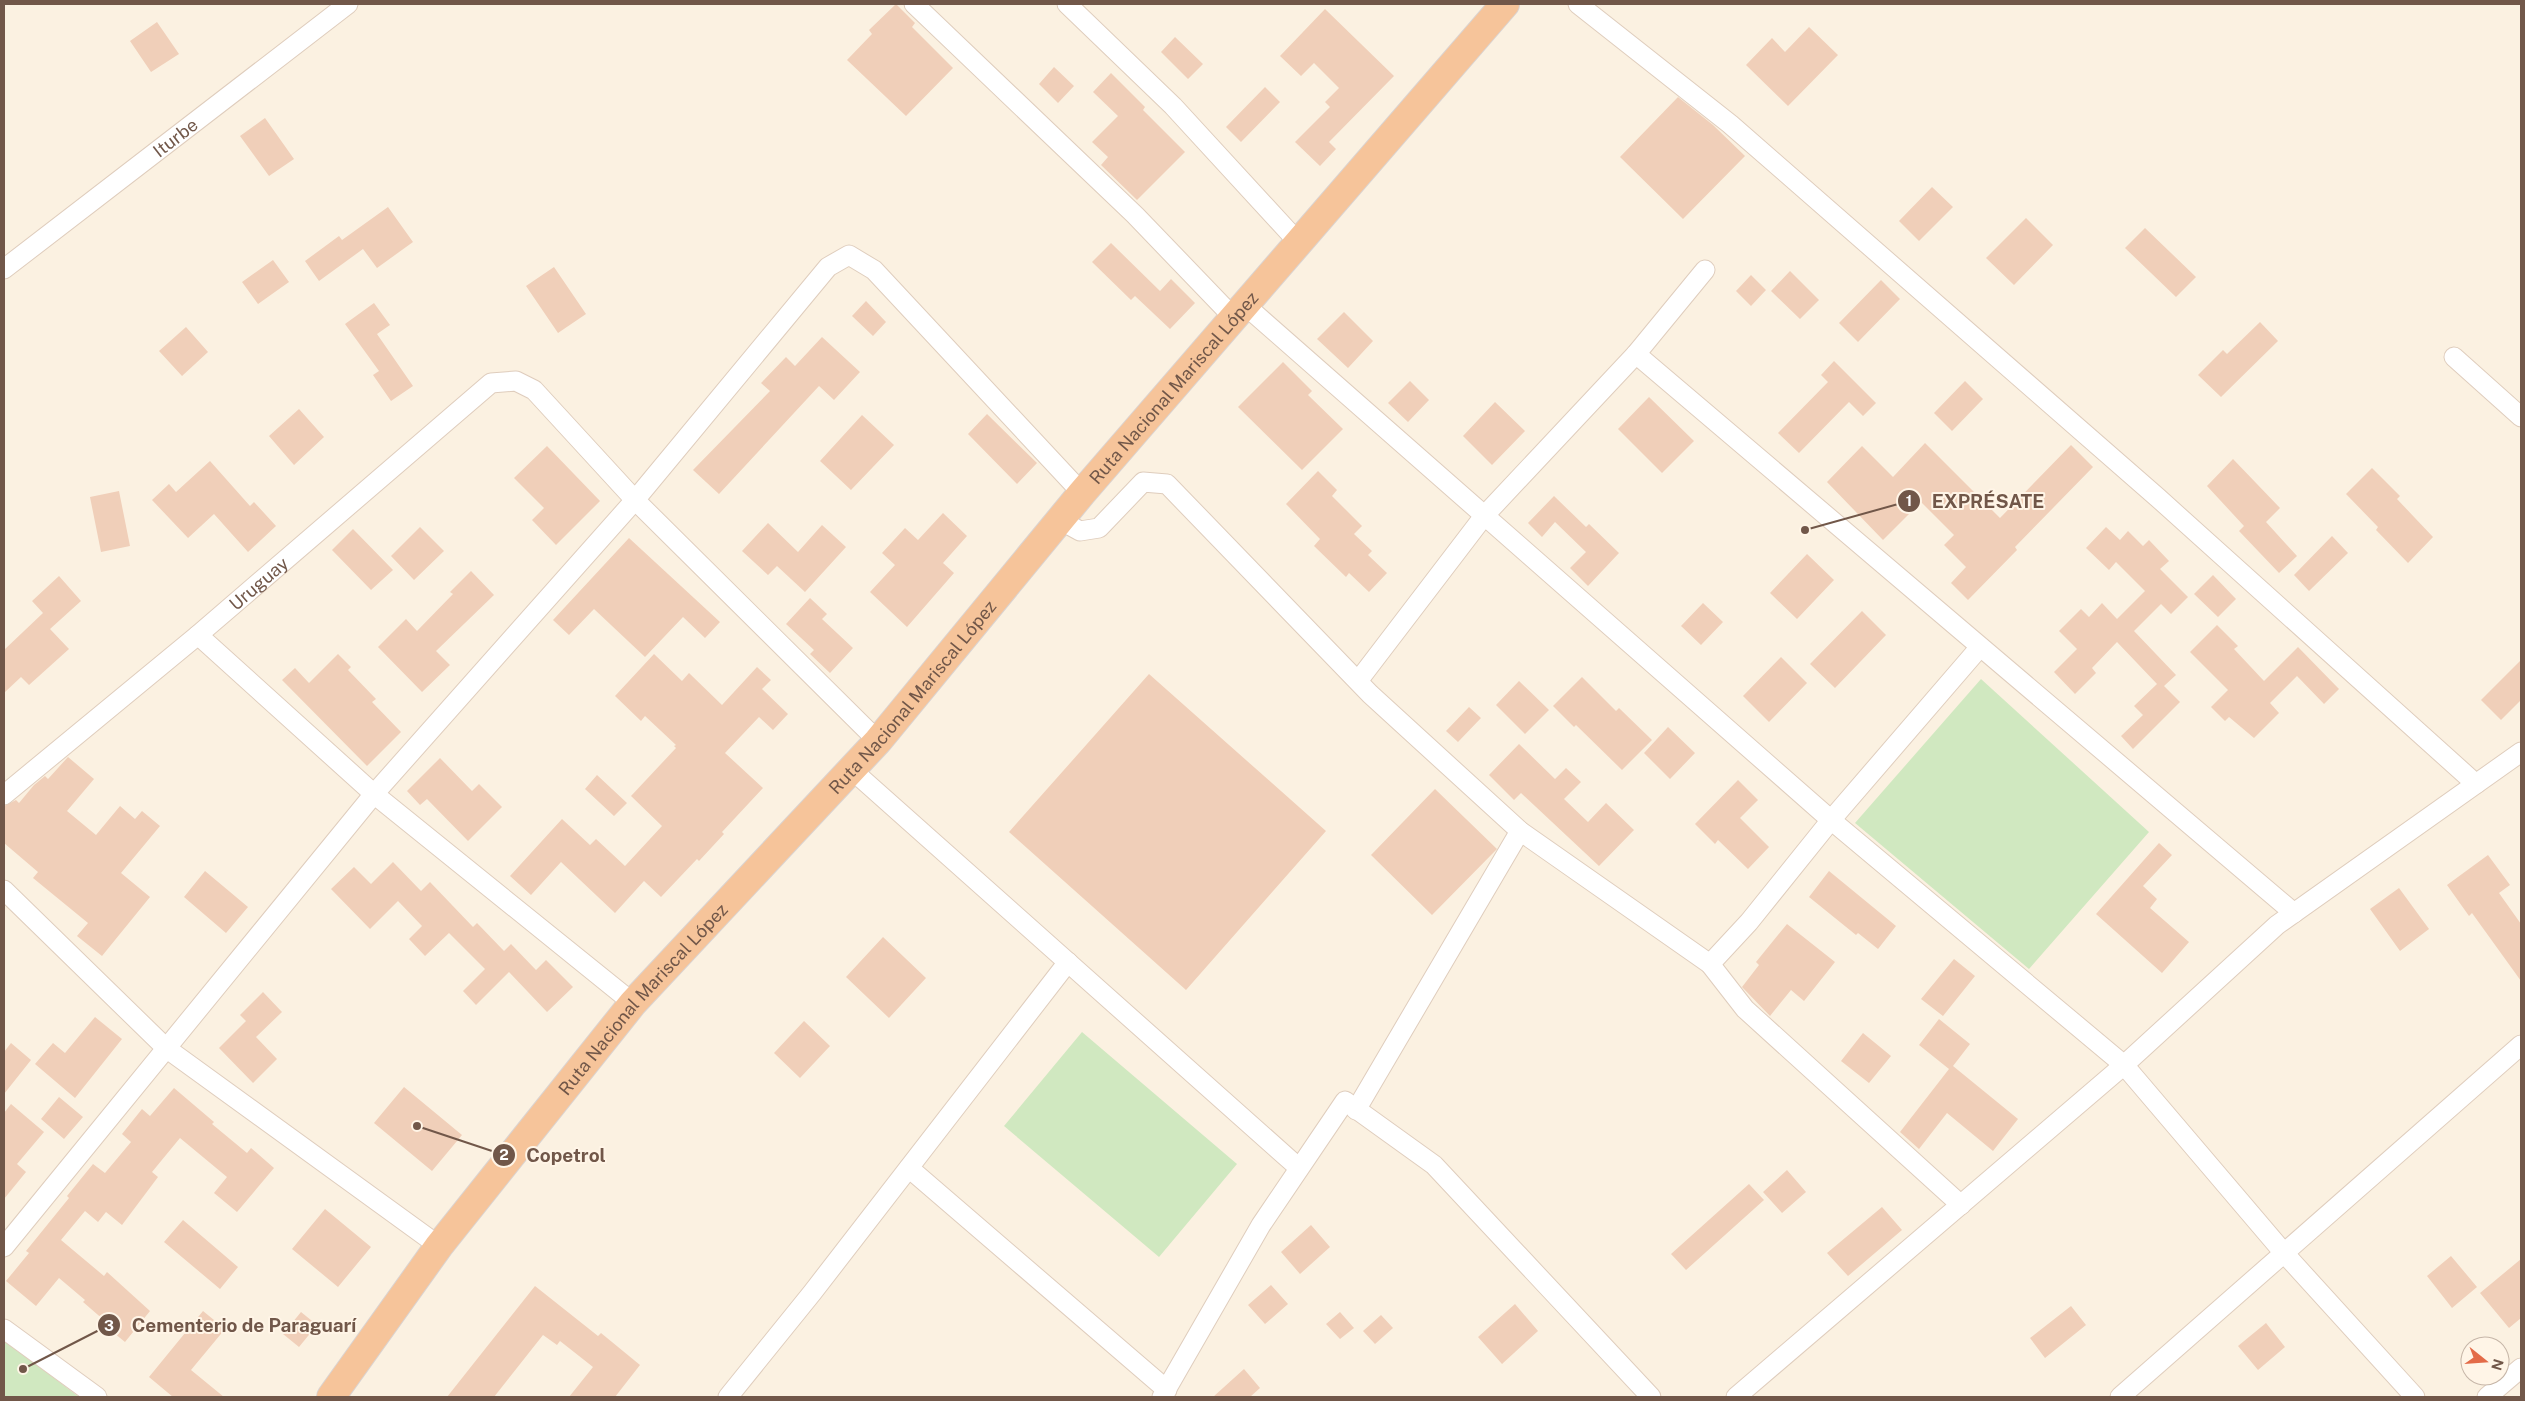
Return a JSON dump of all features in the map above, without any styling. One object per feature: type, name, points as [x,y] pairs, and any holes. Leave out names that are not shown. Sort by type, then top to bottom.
[{"type":"highway","name":"Ruta Nacional Mariscal López","points":[[331,1397],[438,1246],[633,1003],[878,741],[1082,493],[1505,4]]},
{"type":"street","name":"Iturbe","points":[[4,269],[348,4]]},
{"type":"street","points":[[914,4],[1135,215],[1240,312],[1484,516],[1831,820],[2124,1065],[2284,1253],[2415,1397]]},
{"type":"street","points":[[1067,4],[1173,106],[1298,242]]},
{"type":"street","points":[[1578,4],[1737,130],[2157,498],[2476,784]]},
{"type":"street","points":[[4,1247],[374,794],[635,500],[828,267],[849,255],[874,270],[1082,493]]},
{"type":"street","points":[[1358,681],[1484,516],[1636,354],[1705,270]]},
{"type":"street","points":[[1636,354],[2294,913]]},
{"type":"street","points":[[2454,357],[2521,417]]},
{"type":"street","name":"Uruguay","points":[[4,795],[198,636],[491,383],[516,381],[534,390],[635,500]]},
{"type":"street","points":[[1060,520],[1080,531],[1099,528],[1143,482],[1168,484],[1358,681],[1520,831],[1710,964],[1745,1009],[1961,1204]]},
{"type":"street","points":[[635,500],[878,741]]},
{"type":"street","points":[[198,636],[374,794],[633,1003]]},
{"type":"street","points":[[1710,964],[1749,922],[1831,820],[1980,647]]},
{"type":"street","points":[[1736,1397],[2124,1065],[2277,925],[2521,752]]},
{"type":"street","points":[[852,770],[1299,1168]]},
{"type":"street","points":[[1356,1110],[1520,831]]},
{"type":"street","points":[[4,890],[166,1048],[438,1246]]},
{"type":"street","points":[[728,1397],[909,1168],[1068,962]]},
{"type":"street","points":[[2120,1397],[2521,1045]]},
{"type":"street","points":[[909,1168],[1164,1393],[1261,1225],[1345,1101],[1434,1165],[1652,1397]]},
{"type":"street","points":[[4,1329],[97,1397]]},
{"type":"street","points":[[2487,1397],[2521,1368]]},
{"type":"green space","points":[[1981,679],[2149,832],[2029,969],[1855,823]]},
{"type":"green space","points":[[1082,1032],[1237,1164],[1159,1257],[1004,1126]]},
{"type":"green space","points":[[4,1340],[79,1397],[4,1397]]},
{"type":"building","points":[[896,4],[915,23],[912,27],[953,68],[906,116],[847,60],[872,34],[869,30]]},
{"type":"building","points":[[1325,9],[1394,76],[1329,142],[1336,149],[1320,166],[1295,142],[1330,107],[1325,102],[1339,88],[1314,63],[1301,76],[1280,56]]},
{"type":"building","points":[[157,22],[179,54],[151,72],[130,41]]},
{"type":"building","points":[[1809,27],[1838,55],[1788,106],[1746,65],[1772,38],[1785,52]]},
{"type":"building","points":[[1175,37],[1203,64],[1188,79],[1161,52]]},
{"type":"building","points":[[1054,67],[1074,86],[1058,103],[1039,84]]},
{"type":"building","points":[[1111,73],[1145,107],[1143,110],[1185,152],[1137,200],[1101,165],[1108,157],[1092,142],[1118,116],[1093,92]]},
{"type":"building","points":[[1265,87],[1280,102],[1241,142],[1226,127]]},
{"type":"building","points":[[1678,97],[1713,125],[1745,156],[1683,219],[1620,157]]},
{"type":"building","points":[[265,118],[294,159],[269,176],[240,136]]},
{"type":"building","points":[[1932,187],[1953,207],[1919,241],[1899,221]]},
{"type":"building","points":[[388,207],[413,242],[377,268],[363,249],[319,281],[305,261],[339,236],[342,240]]},
{"type":"building","points":[[2026,218],[2053,245],[2014,285],[1986,258]]},
{"type":"building","points":[[2145,228],[2196,277],[2176,297],[2125,248]]},
{"type":"building","points":[[1111,243],[1160,291],[1171,279],[1195,303],[1170,329],[1135,296],[1131,300],[1092,262]]},
{"type":"building","points":[[273,260],[289,282],[258,304],[242,282]]},
{"type":"building","points":[[554,267],[586,314],[558,333],[526,286]]},
{"type":"building","points":[[1790,271],[1819,300],[1800,319],[1771,291]]},
{"type":"building","points":[[1751,275],[1766,290],[1751,306],[1736,291]]},
{"type":"building","points":[[1881,280],[1900,299],[1858,342],[1839,323]]},
{"type":"building","points":[[866,301],[886,322],[873,336],[852,316]]},
{"type":"building","points":[[374,303],[390,325],[377,334],[413,386],[391,401],[373,375],[379,371],[345,324]]},
{"type":"building","points":[[1344,312],[1373,341],[1348,368],[1317,339]]},
{"type":"building","points":[[2260,322],[2278,341],[2221,397],[2198,375],[2223,350],[2227,354]]},
{"type":"building","points":[[186,327],[208,352],[182,376],[159,351]]},
{"type":"building","points":[[822,337],[860,372],[834,400],[819,386],[719,494],[693,470],[770,391],[761,383],[786,357],[795,366]]},
{"type":"building","points":[[1834,361],[1876,403],[1863,416],[1849,402],[1799,453],[1778,433],[1828,382],[1821,375]]},
{"type":"building","points":[[1283,362],[1312,391],[1308,395],[1343,429],[1302,470],[1238,407]]},
{"type":"building","points":[[1410,381],[1429,400],[1408,422],[1388,403]]},
{"type":"building","points":[[1965,381],[1983,399],[1952,431],[1934,413]]},
{"type":"building","points":[[1649,397],[1694,441],[1662,473],[1618,429]]},
{"type":"building","points":[[1495,402],[1525,431],[1492,465],[1463,436]]},
{"type":"building","points":[[299,409],[324,437],[294,465],[269,436]]},
{"type":"building","points":[[987,414],[1037,463],[1017,484],[968,434]]},
{"type":"building","points":[[862,415],[894,445],[851,490],[820,461]]},
{"type":"building","points":[[1925,443],[2000,518],[2071,445],[2093,467],[2015,547],[2017,550],[1968,600],[1951,583],[1966,567],[1944,545],[1954,535],[1921,502],[1883,540],[1827,482],[1862,446],[1893,477]]},
{"type":"building","points":[[547,446],[600,501],[556,545],[532,520],[544,508],[514,478]]},
{"type":"building","points":[[2233,459],[2280,508],[2266,522],[2297,556],[2279,573],[2239,531],[2244,526],[2207,486]]},
{"type":"building","points":[[210,461],[250,506],[254,502],[276,526],[248,552],[214,514],[188,538],[152,500],[169,484],[176,492]]},
{"type":"building","points":[[2372,468],[2400,496],[2397,499],[2433,537],[2408,563],[2376,530],[2378,527],[2346,494]]},
{"type":"building","points":[[1318,471],[1337,490],[1332,496],[1362,526],[1354,534],[1372,551],[1368,555],[1387,573],[1369,592],[1349,573],[1346,577],[1314,546],[1320,539],[1286,504]]},
{"type":"building","points":[[119,491],[130,546],[101,552],[90,497]]},
{"type":"building","points":[[1554,496],[1586,527],[1589,524],[1619,553],[1588,586],[1570,568],[1586,552],[1555,522],[1542,537],[1528,523]]},
{"type":"building","points":[[943,513],[967,536],[943,563],[954,573],[907,627],[870,592],[895,565],[882,553],[905,528],[918,540]]},
{"type":"building","points":[[768,523],[798,552],[822,525],[846,547],[805,592],[777,566],[768,575],[742,551]]},
{"type":"building","points":[[420,527],[444,551],[414,580],[391,556]]},
{"type":"building","points":[[2106,527],[2120,540],[2128,531],[2143,546],[2149,540],[2169,561],[2160,569],[2188,597],[2171,614],[2161,604],[2134,631],[2176,675],[2164,686],[2180,702],[2133,749],[2121,736],[2143,715],[2134,706],[2157,684],[2117,642],[2092,668],[2096,673],[2075,694],[2054,672],[2077,649],[2059,631],[2081,609],[2089,617],[2102,603],[2117,619],[2145,591],[2116,562],[2109,570],[2086,548]]},
{"type":"building","points":[[353,529],[393,570],[371,590],[332,550]]},
{"type":"building","points":[[2332,536],[2348,553],[2309,591],[2294,575]]},
{"type":"building","points":[[629,538],[720,622],[705,638],[683,617],[645,657],[594,609],[569,635],[553,620]]},
{"type":"building","points":[[1807,554],[1834,580],[1797,619],[1770,593]]},
{"type":"building","points":[[471,571],[494,595],[436,651],[450,665],[422,692],[378,647],[406,619],[417,631],[453,594],[450,592]]},
{"type":"building","points":[[2213,575],[2236,599],[2218,617],[2194,594]]},
{"type":"building","points":[[59,576],[81,601],[50,629],[69,649],[29,685],[21,677],[4,693],[4,650],[43,613],[32,601]]},
{"type":"building","points":[[810,598],[827,614],[822,619],[853,648],[830,673],[810,654],[814,650],[786,624]]},
{"type":"building","points":[[1703,603],[1723,622],[1701,645],[1681,626]]},
{"type":"building","points":[[1862,611],[1886,635],[1835,688],[1810,664]]},
{"type":"building","points":[[2217,625],[2238,646],[2234,649],[2264,681],[2298,647],[2339,689],[2324,704],[2297,676],[2270,703],[2279,713],[2254,738],[2229,717],[2225,721],[2211,707],[2228,690],[2190,652]]},
{"type":"building","points":[[338,654],[351,667],[348,670],[376,699],[372,702],[401,732],[367,766],[282,680],[295,668],[309,683]]},
{"type":"building","points":[[654,654],[682,681],[689,673],[722,705],[757,667],[771,680],[762,689],[788,714],[773,730],[759,717],[725,753],[763,788],[722,832],[724,834],[699,861],[697,859],[661,897],[644,881],[615,913],[561,862],[531,895],[510,876],[562,819],[590,845],[596,839],[625,866],[662,826],[631,796],[676,748],[674,746],[676,745],[645,716],[641,721],[615,696]]},
{"type":"building","points":[[1781,657],[1807,683],[1769,722],[1743,696]]},
{"type":"building","points":[[2521,660],[2521,700],[2501,720],[2481,700]]},
{"type":"building","points":[[1149,674],[1326,831],[1186,990],[1009,832]]},
{"type":"building","points":[[1582,677],[1616,711],[1619,708],[1652,740],[1622,770],[1576,725],[1574,727],[1553,706]]},
{"type":"building","points":[[1519,681],[1549,710],[1525,734],[1496,705]]},
{"type":"building","points":[[1469,707],[1481,718],[1458,742],[1446,731]]},
{"type":"building","points":[[1668,727],[1695,753],[1670,779],[1644,753]]},
{"type":"building","points":[[1519,744],[1555,779],[1566,768],[1581,782],[1564,799],[1588,822],[1606,803],[1634,830],[1599,866],[1521,793],[1514,800],[1489,775]]},
{"type":"building","points":[[68,757],[94,779],[67,811],[96,835],[120,806],[135,819],[142,811],[160,826],[121,873],[150,897],[102,956],[77,936],[88,923],[33,878],[38,872],[4,843],[4,806],[16,800],[19,803],[34,785],[45,776],[48,779]]},
{"type":"building","points":[[440,758],[472,791],[479,784],[502,807],[468,841],[427,799],[420,805],[407,791]]},
{"type":"building","points":[[597,775],[627,803],[614,816],[585,789]]},
{"type":"building","points":[[1738,780],[1758,800],[1740,818],[1769,847],[1748,869],[1718,840],[1715,844],[1695,824]]},
{"type":"building","points":[[1435,789],[1497,849],[1432,915],[1371,855]]},
{"type":"building","points":[[2159,843],[2172,855],[2143,886],[2157,899],[2150,908],[2189,942],[2162,973],[2096,914]]},
{"type":"building","points":[[2488,855],[2510,885],[2499,893],[2521,924],[2521,981],[2472,913],[2469,916],[2447,885]]},
{"type":"building","points":[[393,862],[421,891],[430,882],[473,927],[477,923],[504,951],[511,944],[536,970],[546,960],[573,987],[547,1012],[509,972],[476,1005],[463,991],[485,969],[449,933],[425,956],[409,939],[422,926],[398,901],[370,929],[331,889],[354,867],[371,884]]},
{"type":"building","points":[[205,871],[248,907],[226,933],[184,897]]},
{"type":"building","points":[[1829,871],[1896,926],[1878,949],[1858,933],[1856,935],[1809,897]]},
{"type":"building","points":[[2399,888],[2429,929],[2400,951],[2370,909]]},
{"type":"building","points":[[1787,924],[1835,962],[1804,1001],[1791,990],[1770,1016],[1742,987],[1759,965],[1756,962]]},
{"type":"building","points":[[883,937],[926,978],[889,1018],[846,977]]},
{"type":"building","points":[[1954,959],[1975,976],[1943,1016],[1921,999]]},
{"type":"building","points":[[263,992],[282,1012],[256,1037],[277,1059],[253,1083],[219,1048],[246,1021],[240,1015]]},
{"type":"building","points":[[95,1017],[122,1039],[75,1098],[35,1064],[53,1043],[65,1053]]},
{"type":"building","points":[[1939,1019],[1970,1044],[1953,1066],[2018,1119],[1993,1151],[1947,1113],[1919,1149],[1900,1132],[1949,1069],[1919,1045]]},
{"type":"building","points":[[804,1021],[830,1046],[800,1078],[774,1053]]},
{"type":"building","points":[[1863,1033],[1891,1056],[1869,1083],[1841,1061]]},
{"type":"building","points":[[11,1043],[31,1060],[4,1094],[4,1052]]},
{"type":"building","points":[[404,1087],[462,1135],[432,1171],[374,1123]]},
{"type":"building","points":[[174,1088],[214,1122],[212,1124],[247,1153],[251,1148],[274,1168],[237,1212],[214,1193],[227,1177],[180,1138],[152,1172],[158,1177],[122,1225],[106,1212],[98,1222],[85,1211],[61,1240],[104,1276],[107,1272],[150,1311],[125,1342],[103,1324],[105,1321],[83,1302],[85,1300],[59,1278],[36,1306],[6,1281],[29,1253],[26,1251],[69,1198],[67,1196],[93,1164],[105,1173],[131,1142],[122,1134],[142,1109],[150,1116]]},
{"type":"building","points":[[59,1097],[83,1117],[64,1139],[41,1119]]},
{"type":"building","points":[[11,1104],[44,1132],[17,1164],[26,1172],[4,1199],[4,1113]]},
{"type":"building","points":[[1787,1170],[1806,1192],[1782,1213],[1763,1192]]},
{"type":"building","points":[[1749,1184],[1764,1200],[1686,1270],[1671,1254]]},
{"type":"building","points":[[1882,1207],[1902,1230],[1848,1276],[1827,1253]]},
{"type":"building","points":[[325,1209],[371,1247],[338,1287],[292,1249]]},
{"type":"building","points":[[183,1220],[238,1267],[220,1289],[164,1242]]},
{"type":"building","points":[[1311,1225],[1330,1247],[1300,1274],[1281,1252]]},
{"type":"building","points":[[2451,1256],[2477,1287],[2452,1308],[2427,1276]]},
{"type":"building","points":[[2521,1259],[2521,1318],[2509,1328],[2480,1293]]},
{"type":"building","points":[[1271,1285],[1288,1304],[1265,1324],[1248,1305]]},
{"type":"building","points":[[535,1286],[598,1336],[601,1333],[640,1365],[615,1397],[569,1397],[593,1367],[560,1341],[557,1345],[543,1335],[494,1397],[447,1397]]},
{"type":"building","points":[[1515,1304],[1538,1331],[1502,1364],[1478,1337]]},
{"type":"building","points":[[2071,1306],[2086,1325],[2045,1358],[2030,1338]]},
{"type":"building","points":[[203,1311],[225,1329],[191,1370],[224,1397],[173,1397],[149,1377]]},
{"type":"building","points":[[301,1312],[317,1325],[299,1347],[283,1334]]},
{"type":"building","points":[[1340,1312],[1354,1328],[1340,1339],[1326,1324]]},
{"type":"building","points":[[1381,1315],[1393,1328],[1375,1344],[1363,1331]]},
{"type":"building","points":[[2266,1323],[2285,1347],[2258,1370],[2238,1346]]},
{"type":"building","points":[[1244,1369],[1260,1388],[1250,1397],[1213,1397]]},
{"type":"place","name":"EXPRÉSATE","points":[[1805,530]]},
{"type":"place","name":"Copetrol","points":[[417,1126]]},
{"type":"place","name":"Cementerio de Paraguarí","points":[[23,1369]]}]
